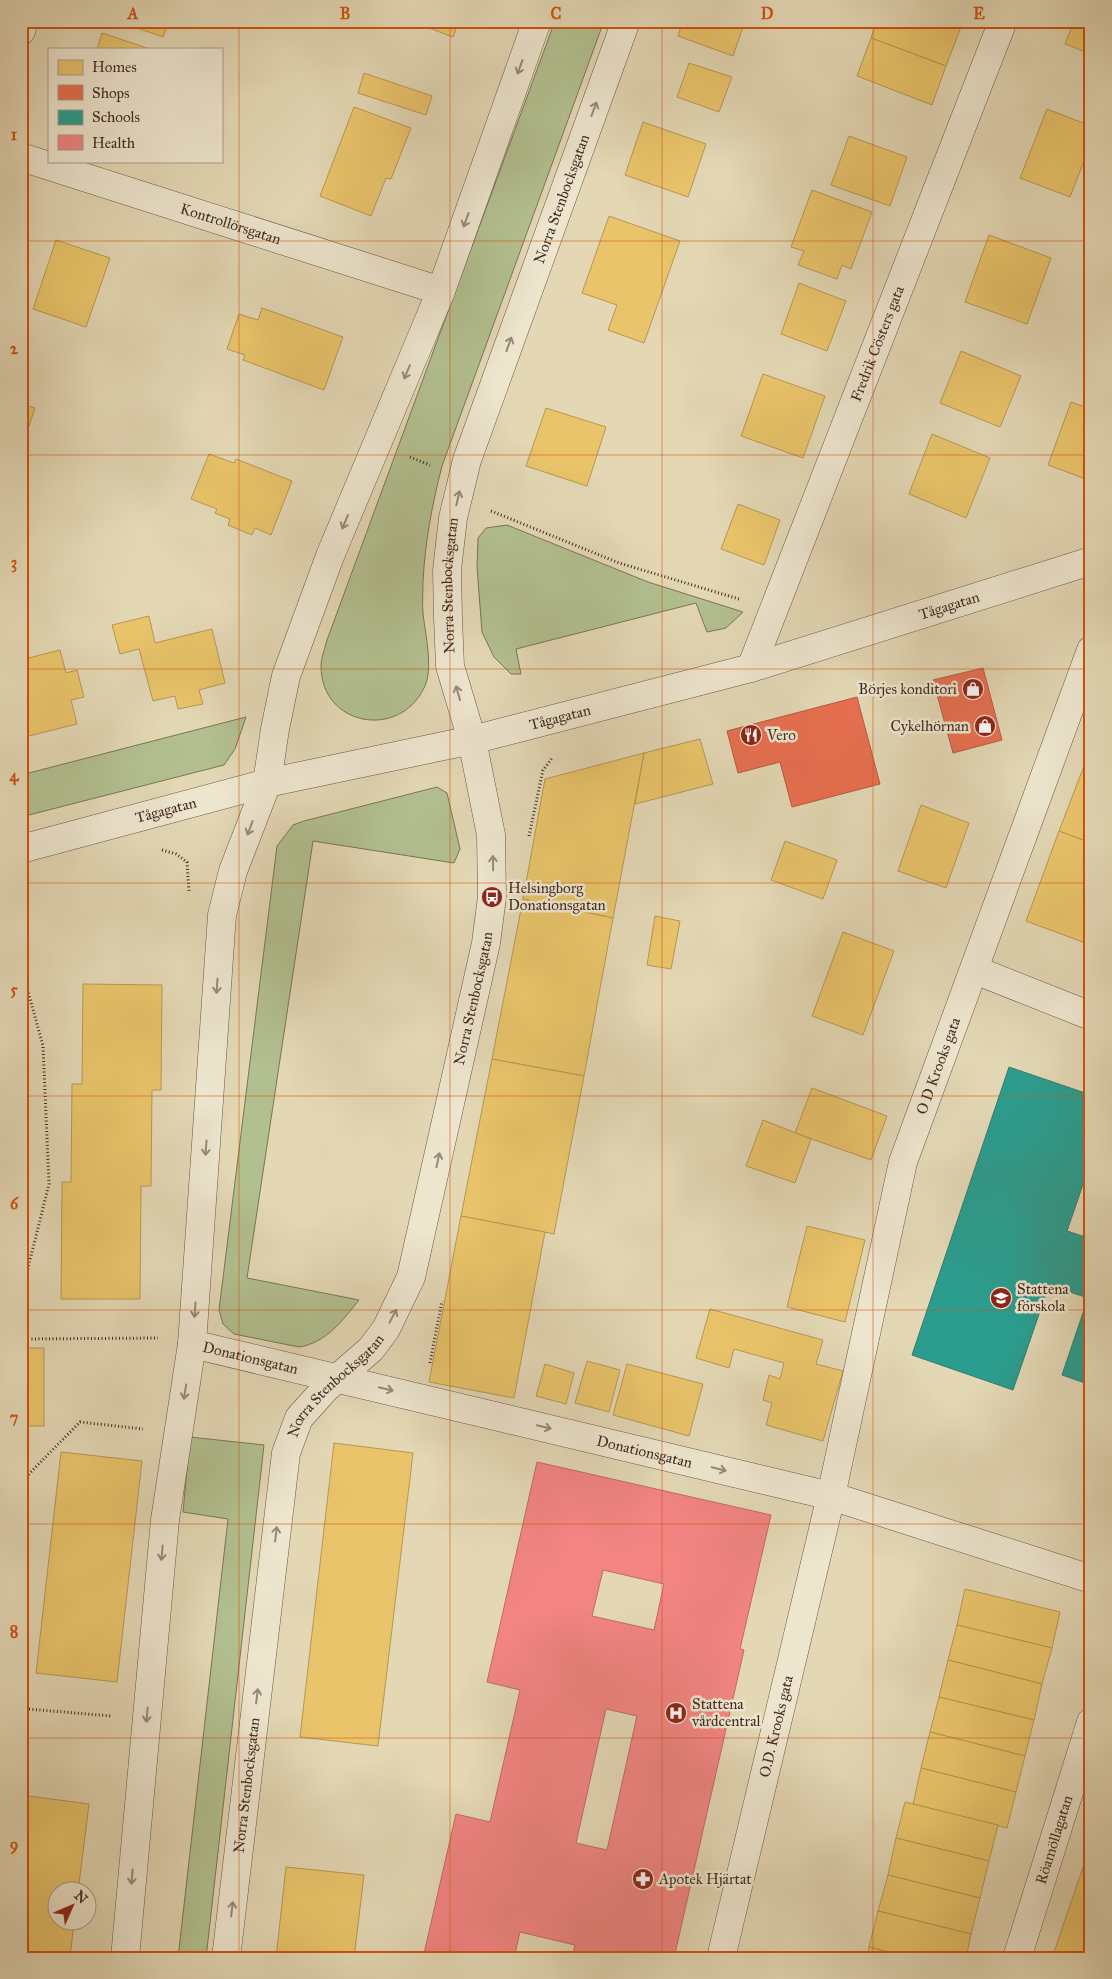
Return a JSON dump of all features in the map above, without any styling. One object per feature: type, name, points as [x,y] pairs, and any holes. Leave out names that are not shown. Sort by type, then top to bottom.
[{"type":"street","points":[[21,31],[24,21]]},
{"type":"street","points":[[125,1958],[165,1520],[192,1344],[222,915],[233,871],[267,783],[275,729],[286,676],[330,556],[440,291],[537,21]]},
{"type":"street","name":"Norra Stenbocksgatan","points":[[226,1958],[286,1453],[299,1418],[338,1378],[370,1349],[386,1329],[411,1277],[486,943],[492,897],[491,835],[472,740],[450,666],[447,570],[453,518],[467,460],[626,21]]},
{"type":"street","name":"Fredrik Cösters gata","points":[[751,668],[1003,21]]},
{"type":"street","name":"Kontrollörsgatan","points":[[21,157],[440,291]]},
{"type":"street","name":"Tågagatan","points":[[21,849],[267,783],[472,740],[751,668],[1091,561]]},
{"type":"street","name":"O D Krooks gata","points":[[830,1496],[903,1162],[1091,650]]},
{"type":"street","points":[[975,970],[1091,1016]]},
{"type":"street","name":"Donationsgatan","points":[[192,1344],[830,1496],[1091,1579]]},
{"type":"street","name":"O.D. Krooks gata","points":[[721,1958],[830,1496]]},
{"type":"street","name":"Röamöllagatan","points":[[1017,1958],[1091,1722]]},
{"type":"path","points":[[377,444],[461,487],[524,526],[619,563],[693,587],[774,609]]},
{"type":"path","points":[[527,846],[543,770],[554,756],[578,742],[569,714]]},
{"type":"path","points":[[21,966],[43,1046],[49,1184],[22,1292],[23,1339],[163,1338]]},
{"type":"path","points":[[424,1398],[443,1292]]},
{"type":"path","points":[[21,1482],[80,1422],[153,1430]]},
{"type":"path","points":[[21,1698],[28,1709],[121,1717]]},
{"type":"green space","points":[[555,21],[604,21],[442,466],[425,552],[423,613],[429,661],[427,680],[424,688],[412,704],[397,715],[380,720],[363,719],[347,713],[334,702],[324,686],[321,666],[323,653]]},
{"type":"green space","points":[[507,525],[648,582],[743,612],[726,628],[707,632],[696,603],[516,649],[521,674],[511,674],[494,657],[482,632],[477,567],[478,538],[486,528]]},
{"type":"green space","points":[[246,717],[235,749],[224,765],[21,817],[21,775]]},
{"type":"green space","points":[[437,787],[447,793],[460,849],[454,863],[313,841],[247,1278],[359,1300],[333,1330],[309,1345],[299,1347],[234,1334],[223,1324],[219,1310],[277,846],[293,825]]},
{"type":"green space","points":[[190,1437],[264,1445],[206,1958],[178,1958],[228,1519],[183,1512]]},
{"type":"building: Homes","points":[[117,21],[169,21],[163,37]]},
{"type":"building: Homes","points":[[410,21],[459,21],[453,37]]},
{"type":"building: Homes","points":[[683,21],[745,21],[733,56],[678,36]]},
{"type":"building: Homes","points":[[877,21],[943,21],[961,27],[946,66],[871,38]]},
{"type":"building: Homes","points":[[1074,21],[1091,21],[1091,54],[1065,44]]},
{"type":"building: Homes","points":[[102,33],[147,48],[97,48]]},
{"type":"building: Homes","points":[[871,38],[946,66],[932,105],[857,76]]},
{"type":"building: Homes","points":[[689,63],[732,77],[719,112],[677,97]]},
{"type":"building: Homes","points":[[364,73],[432,96],[426,115],[358,93]]},
{"type":"building: Homes","points":[[354,107],[411,128],[391,179],[386,178],[371,216],[320,196]]},
{"type":"building: Homes","points":[[1047,109],[1091,126],[1091,143],[1070,197],[1020,178]]},
{"type":"building: Homes","points":[[643,122],[706,144],[688,197],[625,175]]},
{"type":"building: Homes","points":[[849,136],[907,157],[890,206],[831,185]]},
{"type":"building: Homes","points":[[812,190],[872,212],[851,269],[842,265],[837,279],[798,265],[804,251],[791,247]]},
{"type":"building: Homes","points":[[609,216],[680,241],[644,343],[608,330],[617,305],[582,293]]},
{"type":"building: Homes","points":[[989,235],[1051,258],[1027,324],[965,302]]},
{"type":"building: Homes","points":[[56,240],[110,258],[86,327],[33,309]]},
{"type":"building: Homes","points":[[799,283],[846,301],[827,351],[781,334]]},
{"type":"building: Homes","points":[[262,308],[343,337],[324,390],[243,360],[245,355],[227,349],[239,314],[258,320]]},
{"type":"building: Homes","points":[[961,351],[1021,376],[1000,427],[940,403]]},
{"type":"building: Homes","points":[[763,374],[825,396],[803,458],[741,436]]},
{"type":"building: Homes","points":[[1071,402],[1091,409],[1091,481],[1048,465]]},
{"type":"building: Homes","points":[[21,404],[35,408],[21,450]]},
{"type":"building: Homes","points":[[546,408],[606,427],[587,486],[526,466]]},
{"type":"building: Homes","points":[[932,434],[990,458],[966,518],[909,494]]},
{"type":"building: Homes","points":[[209,454],[234,463],[236,459],[292,481],[271,535],[255,528],[252,535],[228,525],[230,519],[215,513],[217,509],[191,499]]},
{"type":"building: Homes","points":[[738,504],[780,520],[764,565],[721,549]]},
{"type":"building: Homes","points":[[149,616],[155,643],[212,629],[225,683],[199,690],[203,704],[178,709],[175,696],[153,701],[139,649],[120,654],[112,625]]},
{"type":"building: Homes","points":[[60,650],[66,673],[77,670],[84,697],[71,700],[77,724],[21,738],[21,660]]},
{"type":"building: Homes","points":[[700,739],[713,784],[635,804],[644,753]]},
{"type":"building: Homes","points":[[1091,748],[1091,843],[1059,831]]},
{"type":"building: Homes","points":[[644,753],[613,918],[523,899],[545,779]]},
{"type":"building: Homes","points":[[921,805],[969,823],[946,888],[898,871]]},
{"type":"building: Homes","points":[[1059,831],[1091,843],[1091,945],[1026,921]]},
{"type":"building: Homes","points":[[785,841],[837,860],[823,899],[771,880]]},
{"type":"building: Homes","points":[[523,899],[613,918],[584,1076],[492,1059]]},
{"type":"building: Homes","points":[[655,916],[680,921],[671,969],[647,965]]},
{"type":"building: Homes","points":[[843,932],[894,951],[863,1035],[812,1016]]},
{"type":"building: Homes","points":[[83,984],[162,985],[161,1090],[152,1090],[151,1186],[141,1186],[140,1299],[61,1299],[62,1182],[71,1182],[72,1084],[82,1084]]},
{"type":"building: Homes","points":[[492,1059],[584,1076],[554,1234],[461,1216]]},
{"type":"building: Homes","points":[[812,1088],[887,1116],[871,1160],[795,1133]]},
{"type":"building: Homes","points":[[763,1120],[811,1139],[795,1183],[746,1166]]},
{"type":"building: Homes","points":[[461,1216],[545,1232],[514,1398],[429,1382]]},
{"type":"building: Homes","points":[[807,1226],[865,1240],[845,1322],[787,1307]]},
{"type":"building: Homes","points":[[710,1309],[823,1340],[816,1364],[843,1371],[823,1441],[766,1425],[772,1403],[763,1400],[769,1375],[780,1379],[784,1363],[734,1349],[729,1368],[696,1358]]},
{"type":"building: Homes","points":[[21,1348],[44,1348],[44,1426],[21,1426]]},
{"type":"building: Homes","points":[[587,1361],[620,1370],[609,1412],[575,1403]]},
{"type":"building: Homes","points":[[545,1364],[574,1373],[566,1404],[536,1396]]},
{"type":"building: Homes","points":[[627,1364],[703,1384],[689,1436],[613,1415]]},
{"type":"building: Homes","points":[[334,1443],[413,1453],[378,1746],[300,1737]]},
{"type":"building: Homes","points":[[61,1452],[142,1461],[117,1682],[36,1673]]},
{"type":"building: Homes","points":[[965,1589],[1060,1612],[1052,1648],[957,1625]]},
{"type":"building: Homes","points":[[957,1625],[1052,1648],[1042,1684],[948,1660]]},
{"type":"building: Homes","points":[[948,1660],[1042,1684],[1034,1720],[939,1697]]},
{"type":"building: Homes","points":[[939,1697],[1034,1720],[1025,1756],[930,1732]]},
{"type":"building: Homes","points":[[930,1732],[1025,1756],[1016,1792],[921,1768]]},
{"type":"building: Homes","points":[[921,1768],[1016,1792],[1007,1828],[913,1804]]},
{"type":"building: Homes","points":[[21,1795],[89,1804],[79,1882],[48,1882],[48,1932],[73,1932],[70,1958],[21,1958]]},
{"type":"building: Homes","points":[[905,1802],[998,1825],[989,1861],[896,1838]]},
{"type":"building: Homes","points":[[896,1838],[989,1861],[980,1898],[888,1875]]},
{"type":"building: Homes","points":[[1091,1844],[1091,1958],[1052,1958]]},
{"type":"building: Homes","points":[[286,1867],[364,1875],[354,1958],[276,1958]]},
{"type":"building: Homes","points":[[888,1875],[980,1898],[971,1934],[878,1911]]},
{"type":"building: Homes","points":[[878,1911],[971,1934],[966,1958],[912,1958],[869,1947]]},
{"type":"building: Homes","points":[[869,1947],[912,1958],[867,1958]]},
{"type":"building: Shops","points":[[983,668],[1002,740],[953,753],[933,680]]},
{"type":"building: Shops","points":[[857,697],[880,784],[792,807],[780,762],[738,773],[727,731]]},
{"type":"building: Schools","points":[[1009,1067],[1091,1095],[1091,1161],[1067,1231],[1091,1239],[1091,1385],[1062,1375],[1088,1298],[1049,1285],[1013,1390],[912,1355]]},
{"type":"building: Health","name":"Stattena vårdcentral","points":[[537,1462],[771,1515],[740,1649],[744,1650],[674,1958],[572,1958],[575,1945],[520,1932],[514,1958],[423,1958],[456,1814],[490,1822],[520,1690],[487,1682]],"holes":[[[603,1570],[664,1584],[654,1630],[592,1616]],[[606,1709],[637,1716],[607,1850],[576,1843]]]},
{"type":"place","name":"Börjes konditori","points":[[973,689]]},
{"type":"place","name":"Cykelhörnan","points":[[985,726]]},
{"type":"place","name":"Vero","points":[[751,735]]},
{"type":"place","name":"Helsingborg Donationsgatan","points":[[492,897]]},
{"type":"place","name":"Stattena förskola","points":[[1001,1298]]},
{"type":"place","name":"Stattena vårdcentral","points":[[676,1713]]},
{"type":"place","name":"Apotek Hjärtat","points":[[643,1879]]}]
